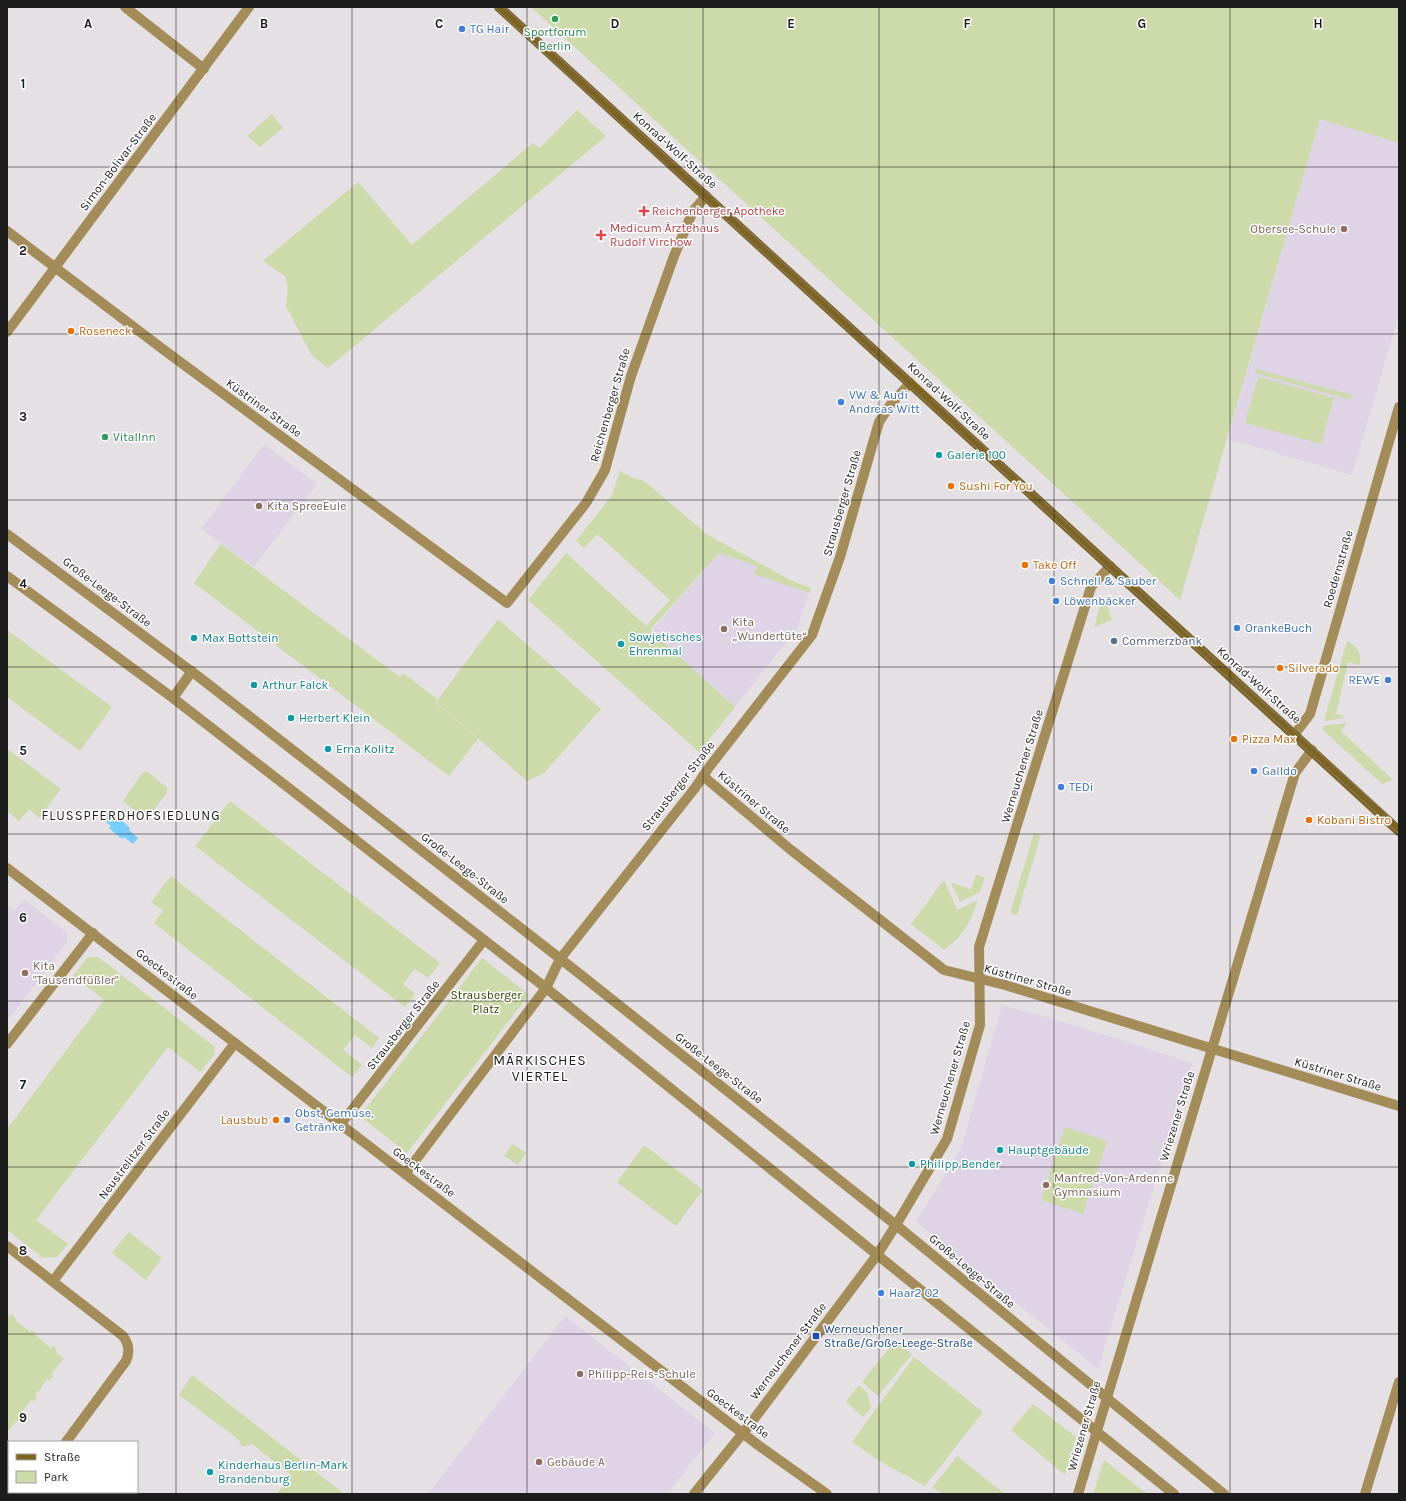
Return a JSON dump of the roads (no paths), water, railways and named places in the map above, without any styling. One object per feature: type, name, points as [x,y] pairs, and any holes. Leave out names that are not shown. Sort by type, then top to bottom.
[{"type":"main road","name":"Konrad-Wolf-Straße","points":[[499,7],[1399,831]]},
{"type":"street","points":[[125,7],[204,68]]},
{"type":"street","name":"Simon-Bolivar-Straße","points":[[7,332],[249,7]]},
{"type":"street","name":"Reichenberger Straße","points":[[507,603],[586,502],[605,470],[633,369],[674,256],[693,211],[706,196]]},
{"type":"street","name":"Küstriner Straße","points":[[7,231],[168,353],[507,603]]},
{"type":"street","name":"Strausberger Straße","points":[[405,1174],[546,988],[560,959],[812,635],[838,564],[879,422],[891,404],[910,383]]},
{"type":"street","name":"Roedernstraße","points":[[1294,735],[1310,714],[1399,407]]},
{"type":"street","name":"Große-Leege-Straße","points":[[7,534],[192,671],[560,959],[896,1225],[1107,1400],[1224,1494]]},
{"type":"street","name":"Werneuchener Straße","points":[[694,1494],[743,1433],[877,1254],[947,1139],[980,1025],[979,947],[1087,597],[1091,587],[1110,566]]},
{"type":"street","points":[[7,576],[173,698],[546,988],[1174,1494]]},
{"type":"street","points":[[173,698],[192,671]]},
{"type":"street","name":"Wriezener Straße","points":[[1078,1494],[1295,773],[1312,750]]},
{"type":"street","name":"Küstriner Straße","points":[[703,776],[791,850],[944,970],[980,979],[1399,1106]]},
{"type":"street","name":"Goeckestraße","points":[[7,868],[743,1433],[827,1494]]},
{"type":"street","points":[[7,1044],[92,933]]},
{"type":"street","name":"Strausberger Straße","points":[[341,1124],[484,940]]},
{"type":"street","name":"Neustrelitzer Straße","points":[[53,1281],[235,1043]]},
{"type":"street","points":[[7,1246],[123,1336],[128,1347],[126,1361],[67,1441]]},
{"type":"street","points":[[1365,1494],[1399,1382]]},
{"type":"water","points":[[107,813],[115,820],[118,817],[130,828],[129,830],[138,838],[133,844],[124,837],[122,839],[109,828],[111,826],[102,819]]},
{"type":"tram line","points":[[494,7],[1399,834]]},
{"type":"tram line","points":[[504,7],[911,380]]},
{"type":"tram line","points":[[933,400],[1216,660]]},
{"type":"tram line","points":[[1235,677],[1399,825]]},
{"type":"place","name":"Sportforum Berlin","points":[[555,19]]},
{"type":"place","name":"TG Hair","points":[[462,29]]},
{"type":"place","name":"Reichenberger Apotheke","points":[[644,211]]},
{"type":"place","name":"Obersee-Schule","points":[[1344,229]]},
{"type":"place","name":"Medicum Ärztehaus Rudolf Virchow","points":[[601,235]]},
{"type":"place","name":"Roseneck","points":[[71,331]]},
{"type":"place","name":"VW & Audi Andreas Witt","points":[[841,402]]},
{"type":"place","name":"VitalInn","points":[[105,437]]},
{"type":"place","name":"Galerie 100","points":[[939,455]]},
{"type":"place","name":"Sushi For You","points":[[951,486]]},
{"type":"place","name":"Kita SpreeEule","points":[[259,506]]},
{"type":"place","name":"Take Off","points":[[1025,565]]},
{"type":"place","name":"Schnell & Sauber","points":[[1052,581]]},
{"type":"place","name":"Löwenbäcker","points":[[1056,601]]},
{"type":"place","name":"OrankeBuch","points":[[1237,628]]},
{"type":"place","name":"Kita „Wundertüte“","points":[[724,629]]},
{"type":"place","name":"Max Bottstein","points":[[194,638]]},
{"type":"place","name":"Commerzbank","points":[[1114,641]]},
{"type":"place","name":"Sowjetisches Ehrenmal","points":[[621,644]]},
{"type":"place","name":"Silverado","points":[[1280,668]]},
{"type":"place","name":"REWE","points":[[1388,680]]},
{"type":"place","name":"Arthur Falck","points":[[254,685]]},
{"type":"place","name":"Herbert Klein","points":[[291,718]]},
{"type":"place","name":"Pizza Max","points":[[1234,739]]},
{"type":"place","name":"Erna Kolitz","points":[[328,749]]},
{"type":"place","name":"Galldo","points":[[1254,771]]},
{"type":"place","name":"TEDi","points":[[1061,787]]},
{"type":"place","name":"Kobani Bistro","points":[[1309,820]]},
{"type":"place","name":"Kita \"Tausendfüßler\"","points":[[25,973]]},
{"type":"place","name":"Lausbub","points":[[276,1120]]},
{"type":"place","name":"Obst, Gemüse, Getränke","points":[[287,1120]]},
{"type":"place","name":"Hauptgebäude","points":[[1000,1150]]},
{"type":"place","name":"Philipp Bender","points":[[912,1164]]},
{"type":"place","name":"Manfred-Von-Ardenne Gymnasium","points":[[1046,1185]]},
{"type":"place","name":"Haar2 O2","points":[[881,1293]]},
{"type":"place","name":"Werneuchener Straße/Große-Leege-Straße","points":[[816,1336]]},
{"type":"place","name":"Philipp-Reis-Schule","points":[[580,1374]]},
{"type":"place","name":"Gebäude A","points":[[539,1462]]},
{"type":"place","name":"Kinderhaus Berlin-Mark Brandenburg","points":[[210,1472]]},
{"type":"district","name":"FLUSSPFERDHOFSIEDLUNG","points":[[131,815]]},
{"type":"district","name":"MÄRKISCHES VIERTEL","points":[[540,1068]]},
{"type":"park label","name":"Strausberger Platz","points":[[486,1002]]}]
